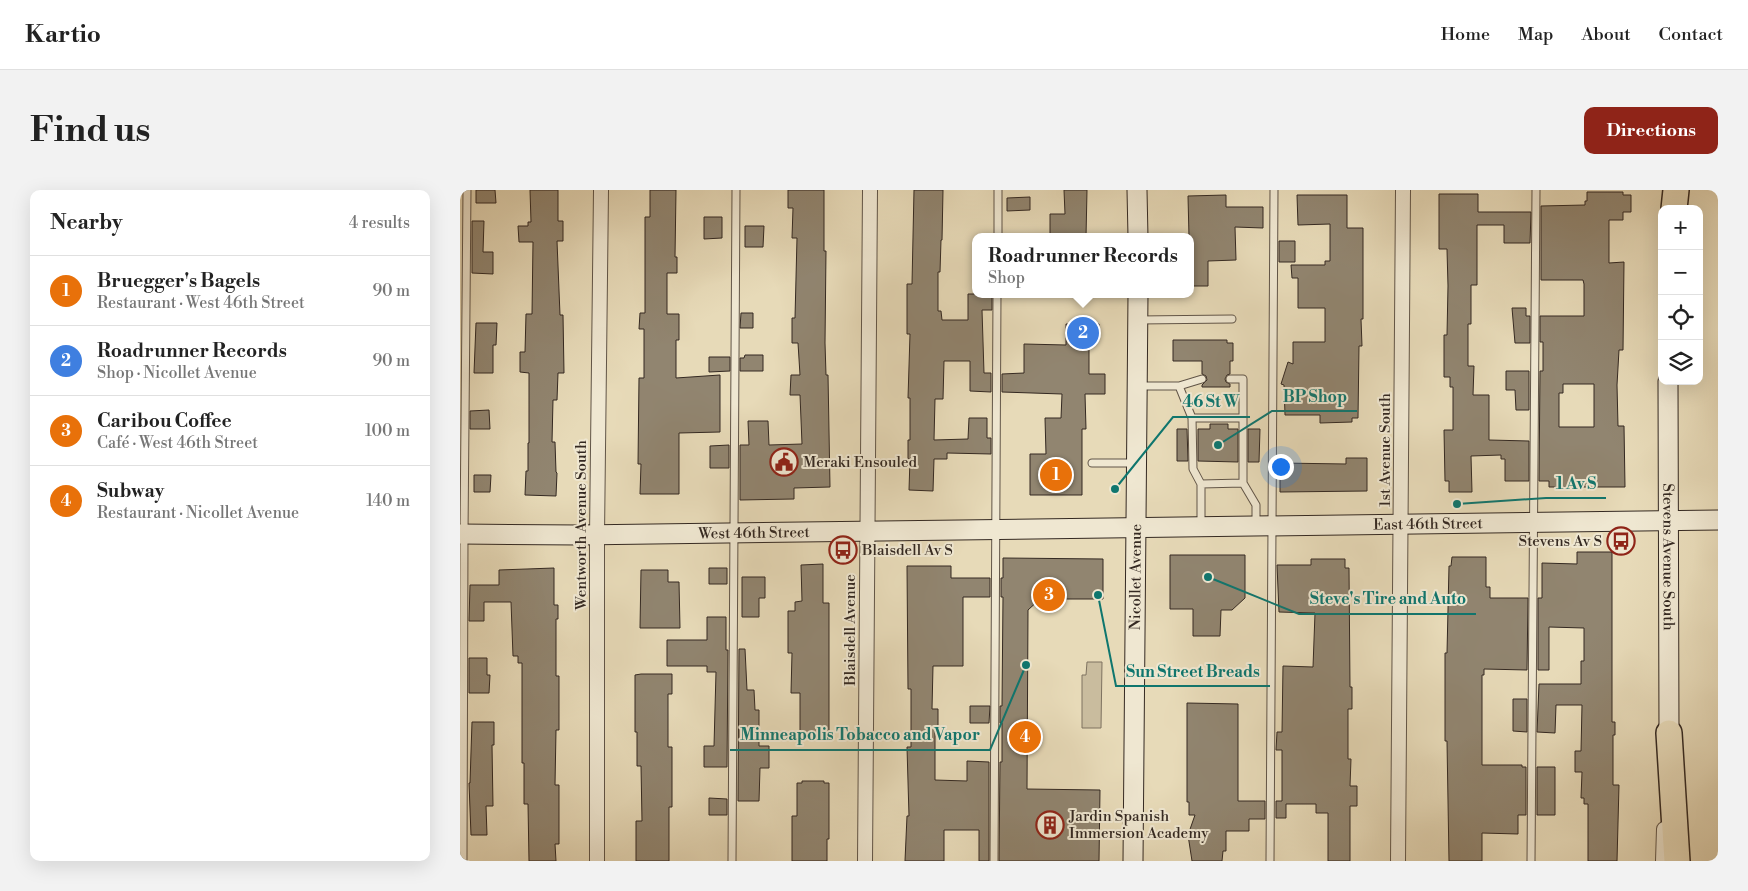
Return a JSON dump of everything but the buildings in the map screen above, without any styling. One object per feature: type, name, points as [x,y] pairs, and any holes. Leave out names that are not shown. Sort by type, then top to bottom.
[{"type":"highway","points":[[1674,205],[1676,190]]},
{"type":"highway","points":[[1669,734],[1677,861]]},
{"type":"main road","points":[[1138,190],[1138,233]]},
{"type":"main road","name":"Nicollet Avenue","points":[[1134,861],[1138,298]]},
{"type":"main road","name":"Stevens Avenue South","points":[[1668,385],[1669,734]]},
{"type":"main road","name":"East 46th Street","points":[[1137,528],[1718,520]]},
{"type":"main road","name":"West 46th Street","points":[[462,534],[597,535],[1137,528]]},
{"type":"street","name":"Wentworth Avenue South","points":[[597,861],[597,535],[601,190]]},
{"type":"street","name":"Blaisdell Avenue","points":[[865,861],[870,190]]},
{"type":"street","name":"1st Avenue South","points":[[1398,861],[1403,190]]},
{"type":"street","points":[[1668,190],[1668,205]]},
{"type":"street","points":[[1663,861],[1669,734]]},
{"type":"lane","points":[[463,861],[462,534],[467,190]]},
{"type":"lane","points":[[732,861],[736,190]]},
{"type":"lane","points":[[998,190],[998,233]]},
{"type":"lane","points":[[1270,861],[1264,526],[1274,190]]},
{"type":"lane","points":[[1531,861],[1536,190]]},
{"type":"lane","points":[[994,861],[998,298]]},
{"type":"lane","points":[[1138,320],[1232,319]]},
{"type":"lane","points":[[1138,386],[1179,386],[1202,379]]},
{"type":"lane","points":[[1230,379],[1243,379],[1243,483],[1256,505],[1264,526]]},
{"type":"lane","points":[[1179,386],[1192,418],[1193,469],[1201,484],[1201,527]]},
{"type":"lane","points":[[1192,418],[1243,418]]},
{"type":"lane","points":[[1092,463],[1137,463]]},
{"type":"lane","points":[[1201,484],[1243,483]]},
{"type":"shaded area","points":[[1087,662],[1102,662],[1101,728],[1082,728],[1082,675],[1086,675]]},
{"type":"place","name":"Roadrunner Records","points":[[1083,333]]},
{"type":"place","name":"BP Shop","points":[[1218,445]]},
{"type":"place","name":"Meraki Ensouled","points":[[784,462]]},
{"type":"place","name":"Bruegger's Bagels","points":[[1056,475]]},
{"type":"place","name":"46 St W","points":[[1115,489]]},
{"type":"place","name":"1 Av S","points":[[1457,504]]},
{"type":"place","name":"Stevens Av S","points":[[1621,541]]},
{"type":"place","name":"Blaisdell Av S","points":[[843,550]]},
{"type":"place","name":"Steve's Tire and Auto","points":[[1208,577]]},
{"type":"place","name":"Caribou Coffee","points":[[1049,595]]},
{"type":"place","name":"Sun Street Breads","points":[[1098,595]]},
{"type":"place","name":"Minneapolis Tobacco and Vapor","points":[[1026,665]]},
{"type":"place","name":"Subway","points":[[1025,737]]},
{"type":"place","name":"Jardin Spanish Immersion Academy","points":[[1050,825]]}]
